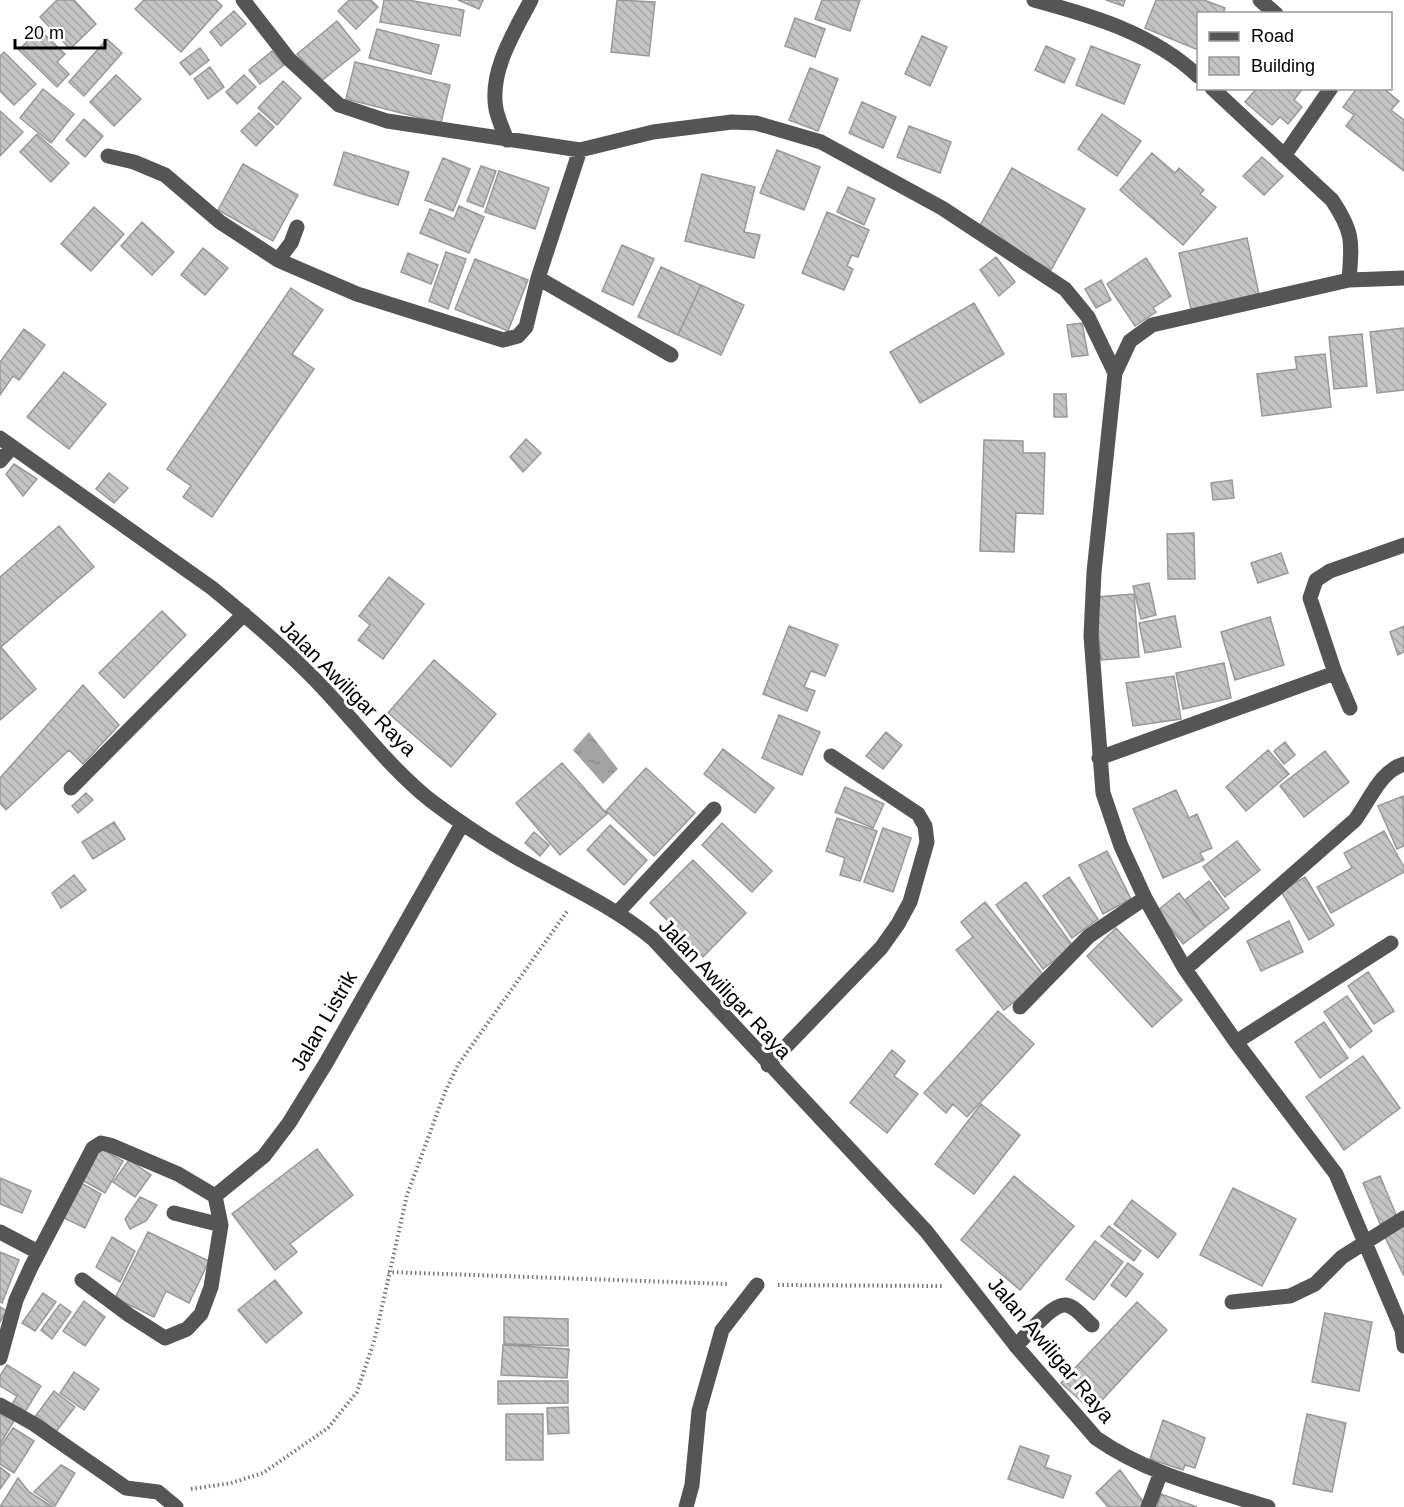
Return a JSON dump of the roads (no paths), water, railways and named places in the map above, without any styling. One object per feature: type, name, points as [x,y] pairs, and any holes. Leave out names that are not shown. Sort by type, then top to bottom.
[{"type":"street","points":[[243,0],[289,59],[339,105],[387,121],[580,150],[653,132],[732,122],[756,123],[821,142],[942,208],[1065,289],[1088,317],[1115,373]]},
{"type":"street","points":[[507,140],[495,109],[498,74],[509,43],[531,0]]},
{"type":"street","points":[[1034,0],[1128,29],[1159,45],[1197,75]]},
{"type":"street","points":[[1260,0],[1274,12]]},
{"type":"street","points":[[1214,90],[1332,200],[1346,220],[1352,239],[1349,280]]},
{"type":"street","points":[[1284,156],[1331,90]]},
{"type":"street","points":[[108,156],[134,162],[165,175],[220,222],[278,260],[357,294],[503,340],[518,336],[526,327],[538,278],[580,150]]},
{"type":"street","points":[[278,260],[291,243],[297,227]]},
{"type":"street","points":[[538,278],[671,355]]},
{"type":"street","points":[[1404,278],[1349,280],[1152,325],[1130,341],[1115,373],[1094,572],[1091,636],[1103,793],[1121,846],[1145,898],[1185,969],[1236,1042],[1336,1174],[1402,1330],[1404,1346]]},
{"type":"street","points":[[0,461],[6,442]]},
{"type":"street","name":"Jalan Awiligar Raya","points":[[6,442],[212,588],[244,614],[322,687],[388,760],[419,790],[462,824],[618,912],[653,939],[768,1065],[926,1231],[1016,1346],[1096,1438],[1112,1449],[1161,1472],[1268,1507]]},
{"type":"street","points":[[1350,708],[1335,673],[1310,598],[1316,580],[1330,572],[1404,545]]},
{"type":"street","points":[[71,788],[244,614]]},
{"type":"street","points":[[1099,758],[1335,673]]},
{"type":"street","points":[[768,1065],[881,948],[910,902],[927,842],[926,826],[918,814],[831,756]]},
{"type":"street","points":[[1185,969],[1354,820],[1371,798],[1383,775],[1404,764]]},
{"type":"street","points":[[618,912],[714,809]]},
{"type":"street","name":"Jalan Listrik","points":[[215,1196],[264,1156],[289,1123],[326,1063],[462,824]]},
{"type":"street","points":[[1020,1007],[1089,936],[1145,898]]},
{"type":"street","points":[[1236,1042],[1391,943]]},
{"type":"street","points":[[0,1358],[16,1300],[75,1178],[93,1148],[101,1143],[178,1174],[215,1196],[221,1225],[211,1287],[201,1314],[187,1329],[165,1338],[82,1280]]},
{"type":"street","points":[[174,1213],[221,1225]]},
{"type":"street","points":[[1232,1302],[1290,1296],[1315,1284],[1342,1257],[1364,1241],[1404,1218]]},
{"type":"street","points":[[0,1232],[38,1252]]},
{"type":"street","points":[[686,1507],[693,1478],[699,1412],[722,1330],[757,1285]]},
{"type":"street","points":[[1016,1346],[1054,1308],[1065,1305],[1073,1308],[1092,1325]]},
{"type":"street","points":[[0,1405],[34,1424],[126,1488],[158,1492],[176,1507]]},
{"type":"street","points":[[1148,1507],[1161,1472]]},
{"type":"water","points":[[589,732],[618,769],[603,784],[573,750]]}]
